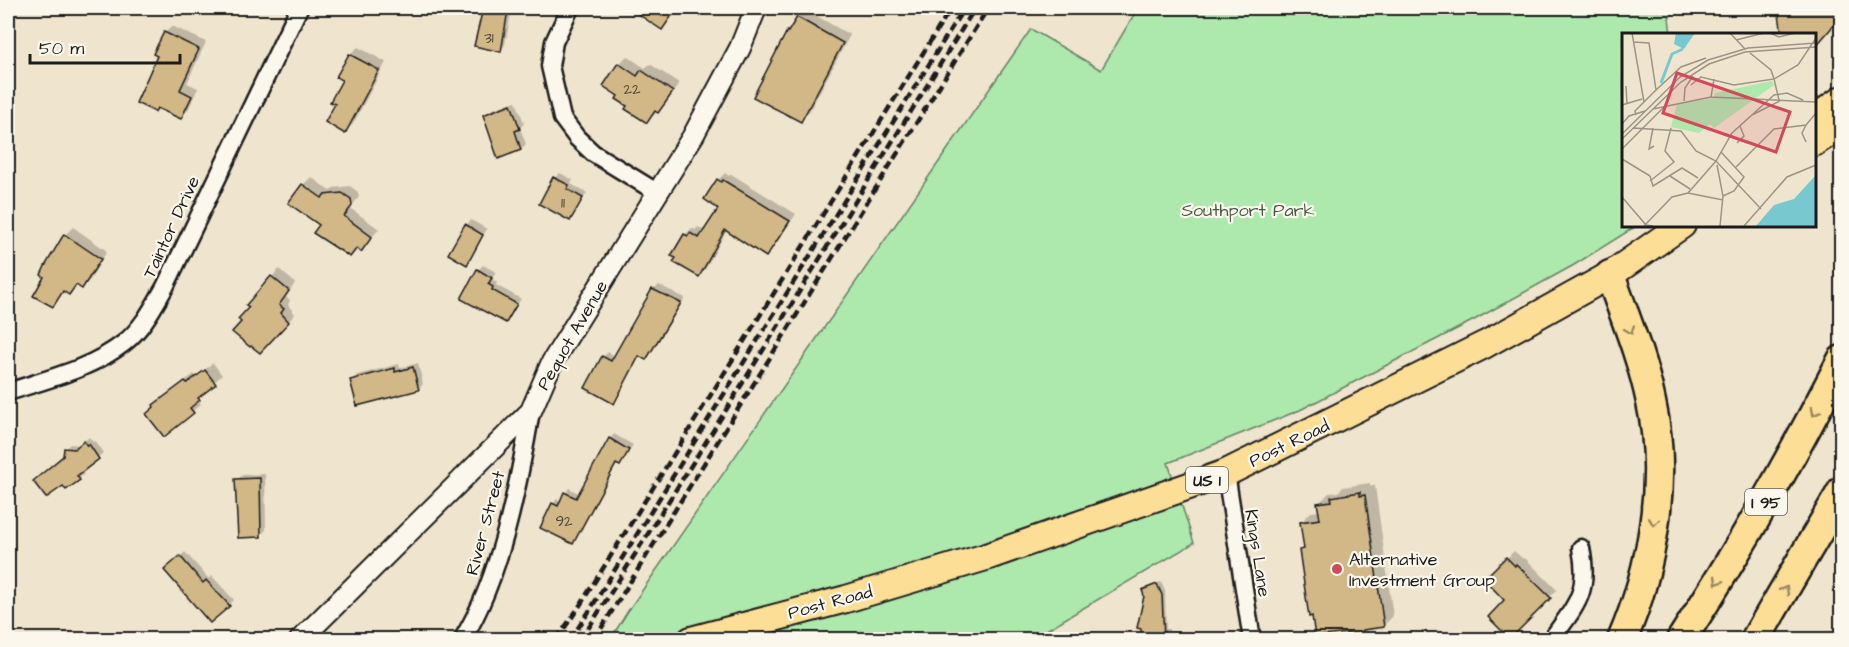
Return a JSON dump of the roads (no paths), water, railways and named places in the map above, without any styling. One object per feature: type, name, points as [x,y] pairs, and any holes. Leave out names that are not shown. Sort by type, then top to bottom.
[{"type":"highway","points":[[1610,275],[1643,368],[1652,404],[1657,471],[1656,502],[1647,565],[1622,639]]},
{"type":"highway","name":"I 95","points":[[1681,639],[1777,483],[1842,360]]},
{"type":"highway","points":[[1755,639],[1842,491]]},
{"type":"main road","points":[[1816,118],[1842,99]]},
{"type":"main road","points":[[1816,142],[1842,125]]},
{"type":"main road","name":"Post Road","points":[[691,639],[846,599],[986,557],[1226,473],[1486,344],[1610,275],[1681,226]]},
{"type":"street","name":"Taintor Drive","points":[[8,392],[84,366],[124,343],[147,318],[165,286],[299,8]]},
{"type":"street","points":[[570,8],[554,42],[550,66],[562,118],[592,153],[657,193]]},
{"type":"street","name":"Pequot Avenue","points":[[300,639],[531,411],[552,362],[693,136],[740,48],[756,8]]},
{"type":"street","name":"River Street","points":[[462,639],[489,584],[512,507],[531,411]]},
{"type":"street","name":"Kings Lane","points":[[1226,473],[1252,639]]},
{"type":"street","points":[[1551,639],[1582,594],[1584,580],[1581,548]]},
{"type":"railway","points":[[556,640],[579,607],[951,8]]},
{"type":"railway","points":[[570,640],[964,8]]},
{"type":"railway","points":[[581,640],[975,8]]},
{"type":"railway","points":[[594,640],[988,8]]},
{"type":"place","name":"Alternative Investment Group","points":[[1337,569]]},
{"type":"park label","name":"Southport Park","points":[[1248,210]]}]
